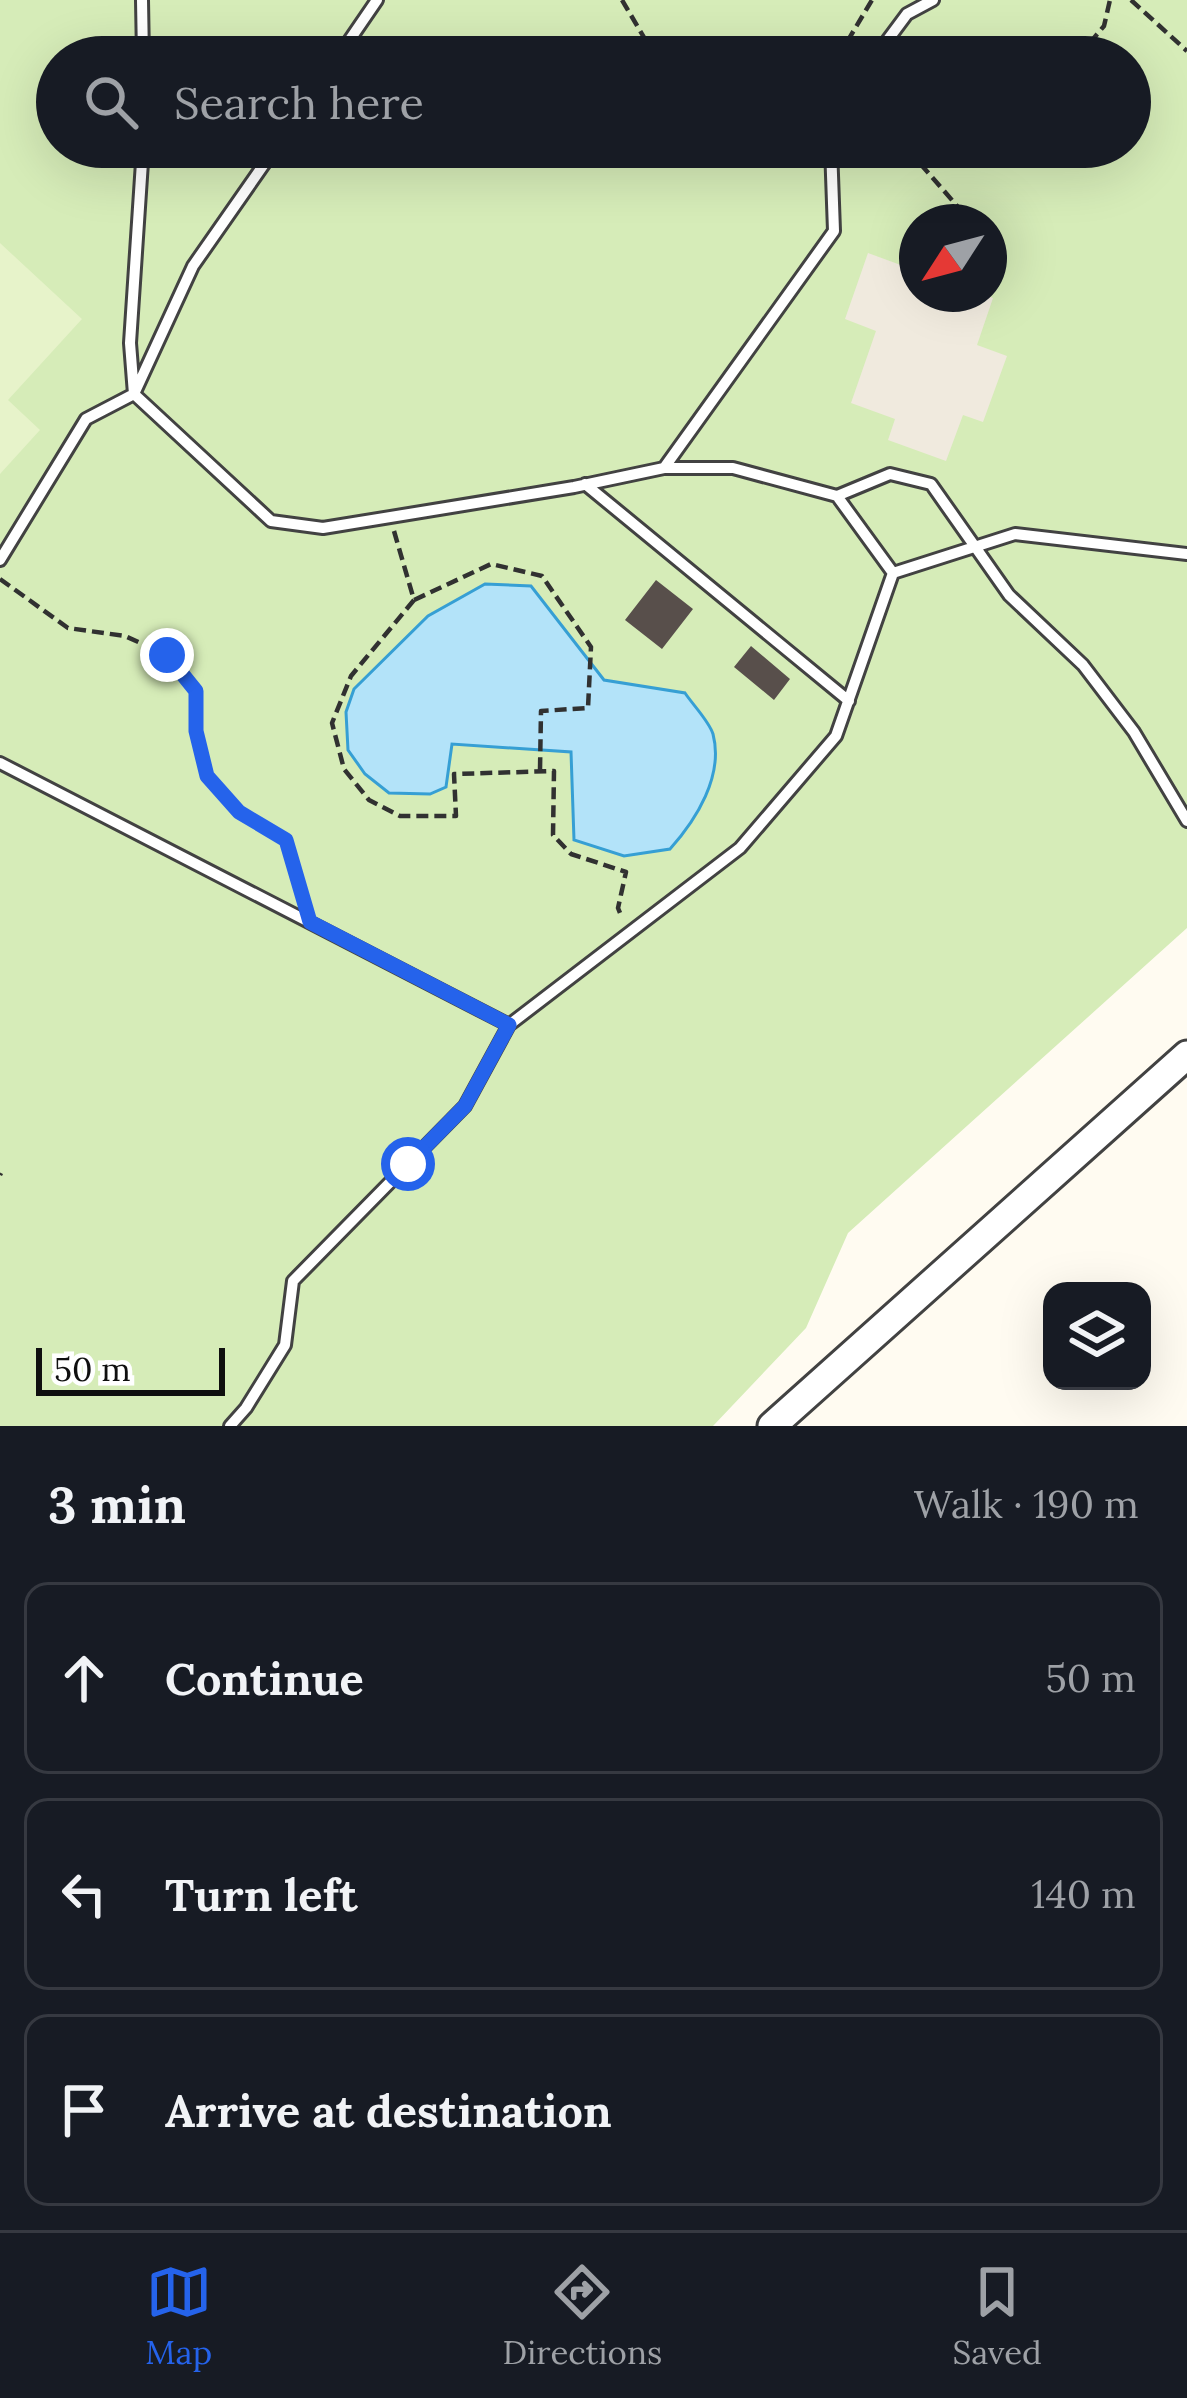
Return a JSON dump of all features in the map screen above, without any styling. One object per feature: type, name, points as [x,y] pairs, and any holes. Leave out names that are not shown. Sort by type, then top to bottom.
[{"type":"street","points":[[772,1426],[1187,1054]]},
{"type":"lane","points":[[142,0],[143,36]]},
{"type":"lane","points":[[352,36],[377,0]]},
{"type":"lane","points":[[891,36],[907,14],[933,0]]},
{"type":"lane","points":[[142,168],[130,344],[134,394],[271,521],[322,528],[664,468],[734,468],[837,496],[890,474],[931,484],[1009,595],[1083,665],[1134,732],[1187,821]]},
{"type":"lane","points":[[0,560],[86,419],[134,394],[193,266],[261,168]]},
{"type":"lane","points":[[664,468],[834,231],[832,168]]},
{"type":"lane","points":[[585,484],[849,701]]},
{"type":"lane","points":[[837,496],[893,573]]},
{"type":"lane","points":[[893,573],[1015,534],[1187,554]]},
{"type":"lane","points":[[230,1426],[284,1346],[293,1281],[465,1106],[509,1025],[740,848],[836,736],[893,573]]},
{"type":"lane","points":[[0,763],[509,1025]]},
{"type":"path","points":[[622,0],[643,36]]},
{"type":"path","points":[[851,36],[872,0]]},
{"type":"path","points":[[1096,36],[1104,26],[1110,0]]},
{"type":"path","points":[[1131,0],[1187,51]]},
{"type":"path","points":[[924,168],[955,204]]},
{"type":"path","points":[[390,516],[414,600]]},
{"type":"path","points":[[540,770],[542,711],[588,708],[591,647],[542,576],[491,564],[414,600],[350,676],[332,723],[344,769],[368,800],[400,816],[456,816],[454,774],[554,772],[553,835],[571,854],[626,872],[618,908],[634,929]]},
{"type":"path","points":[[0,579],[68,628],[125,636],[167,655],[196,691],[196,731],[207,776],[239,812],[286,840],[310,922]]},
{"type":"green space","points":[[0,0],[1187,0],[1187,928],[848,1233],[806,1328],[713,1426],[0,1426]]},
{"type":"green space","points":[[0,243],[82,319],[8,400],[40,430],[0,474]]},
{"type":"shaded area","points":[[868,253],[899,264],[899,312],[988,312],[977,345],[1007,356],[983,422],[963,415],[946,461],[888,440],[895,419],[851,403],[876,331],[845,319]]},
{"type":"water","points":[[485,584],[531,586],[604,680],[685,693],[704,718],[713,734],[715,766],[698,811],[670,849],[624,856],[574,840],[571,752],[452,744],[446,787],[430,794],[389,793],[365,774],[348,750],[346,712],[354,689],[428,616]]},
{"type":"building","points":[[656,580],[693,609],[662,649],[625,620]]},
{"type":"building","points":[[751,646],[790,679],[774,700],[734,667]]},
{"type":"route","points":[[167,655],[196,691],[196,731],[207,776],[239,812],[286,840],[310,922],[509,1025],[465,1106],[408,1164]]}]
